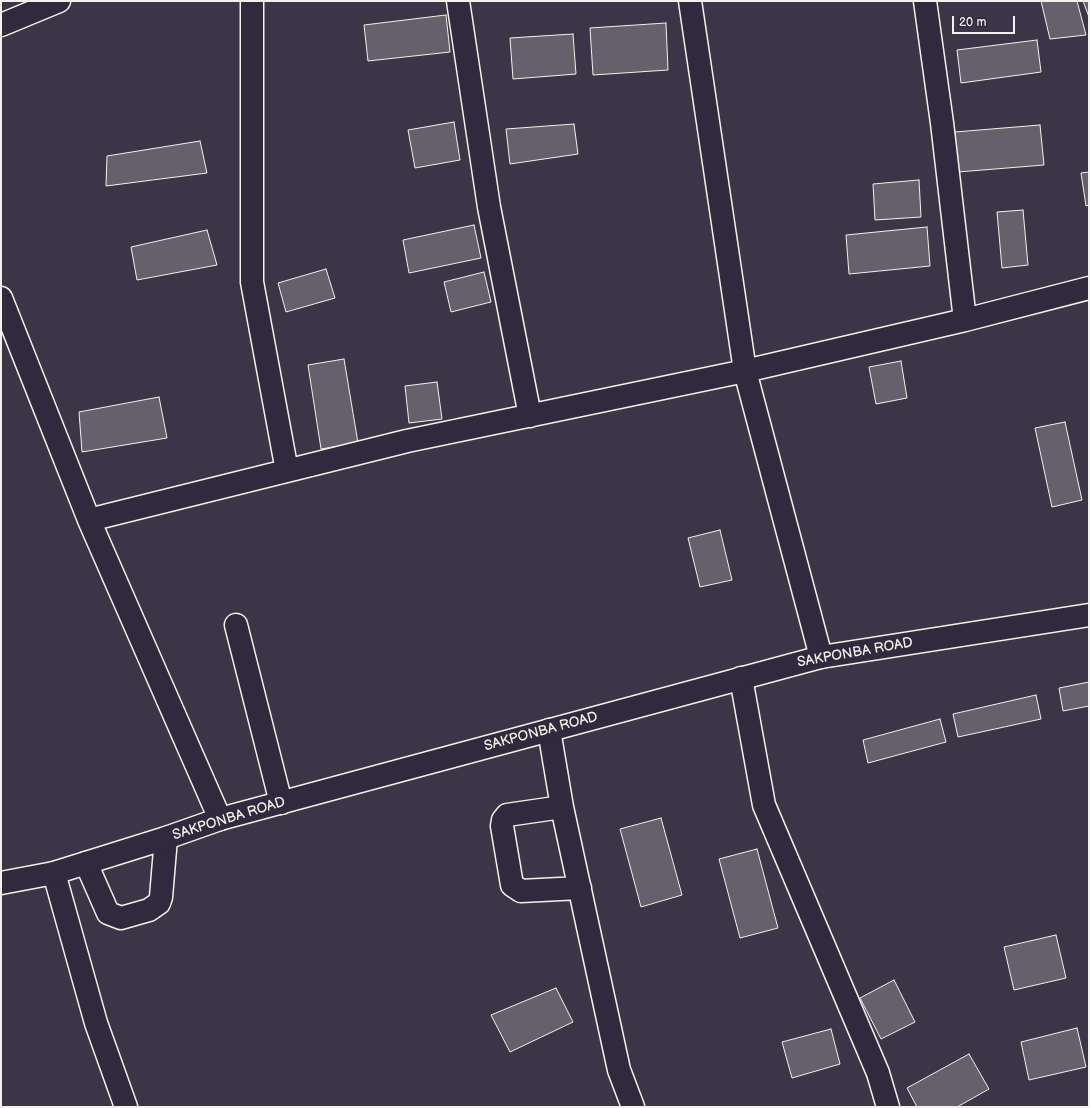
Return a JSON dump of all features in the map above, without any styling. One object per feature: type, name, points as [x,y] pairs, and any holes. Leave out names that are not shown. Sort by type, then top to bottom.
[{"type":"street","points":[[1,25],[59,1]]},
{"type":"street","points":[[252,1],[252,282],[288,471]]},
{"type":"street","points":[[458,1],[489,207],[530,416]]},
{"type":"street","points":[[690,1],[745,371],[821,657]]},
{"type":"street","points":[[925,1],[942,123],[965,320]]},
{"type":"street","points":[[89,520],[407,441],[745,371],[965,320],[1089,288]]},
{"type":"street","points":[[1,298],[89,520],[220,819]]},
{"type":"street","name":"SAKPONBA ROAD","points":[[1,883],[54,873],[166,838],[220,819],[821,657],[1089,615]]},
{"type":"street","points":[[236,625],[281,803]]},
{"type":"street","points":[[741,678],[764,805],[878,1073],[888,1107]]},
{"type":"street","points":[[548,730],[562,807],[620,1070],[633,1107]]},
{"type":"street","points":[[562,807],[507,815],[503,820],[502,826],[512,885],[521,891],[580,888]]},
{"type":"street","points":[[86,863],[108,914],[121,918],[149,910],[159,903],[161,898],[166,838]]},
{"type":"street","points":[[54,873],[96,1024],[126,1107]]},
{"type":"building","points":[[1041,1],[1077,1],[1086,35],[1050,39]]},
{"type":"building","points":[[1083,1],[1089,1],[1089,17]]},
{"type":"building","points":[[446,15],[450,52],[368,61],[364,25]]},
{"type":"building","points":[[666,23],[668,70],[593,75],[590,28]]},
{"type":"building","points":[[573,34],[576,74],[513,79],[510,38]]},
{"type":"building","points":[[1037,40],[1041,72],[961,83],[957,50]]},
{"type":"building","points":[[454,122],[460,160],[415,168],[408,130]]},
{"type":"building","points":[[574,124],[578,154],[510,164],[506,129]]},
{"type":"building","points":[[1040,125],[1044,165],[958,172],[955,132]]},
{"type":"building","points":[[200,141],[207,173],[106,186],[107,156]]},
{"type":"building","points":[[1089,172],[1089,205],[1086,206],[1081,173]]},
{"type":"building","points":[[919,180],[921,217],[875,220],[873,184]]},
{"type":"building","points":[[1023,210],[1028,265],[1002,268],[997,212]]},
{"type":"building","points":[[474,225],[481,258],[409,273],[403,240]]},
{"type":"building","points":[[927,227],[930,266],[849,274],[846,235]]},
{"type":"building","points":[[207,230],[217,265],[137,280],[131,247]]},
{"type":"building","points":[[326,269],[335,298],[286,312],[278,283]]},
{"type":"building","points":[[484,272],[491,302],[451,312],[444,282]]},
{"type":"building","points":[[344,359],[358,443],[321,449],[308,365]]},
{"type":"building","points":[[901,361],[907,398],[876,404],[869,367]]},
{"type":"building","points":[[437,382],[442,419],[409,423],[405,386]]},
{"type":"building","points":[[159,397],[167,438],[82,452],[79,412]]},
{"type":"building","points":[[1065,422],[1082,500],[1052,507],[1035,428]]},
{"type":"building","points":[[720,530],[732,580],[700,587],[688,538]]},
{"type":"building","points":[[1089,682],[1089,706],[1063,711],[1059,688]]},
{"type":"building","points":[[1036,695],[1041,719],[958,737],[953,714]]},
{"type":"building","points":[[940,719],[946,742],[868,763],[863,740]]},
{"type":"building","points":[[661,818],[682,895],[641,907],[620,829]]},
{"type":"building","points":[[757,849],[778,928],[740,938],[719,859]]},
{"type":"building","points":[[1056,935],[1066,978],[1014,990],[1004,947]]},
{"type":"building","points":[[894,980],[915,1022],[881,1039],[860,998]]},
{"type":"building","points":[[556,988],[573,1022],[510,1052],[491,1015]]},
{"type":"building","points":[[1077,1028],[1086,1067],[1029,1080],[1021,1042]]},
{"type":"building","points":[[831,1029],[840,1064],[792,1078],[782,1042]]},
{"type":"building","points":[[969,1054],[989,1089],[957,1107],[917,1107],[907,1088]]}]
